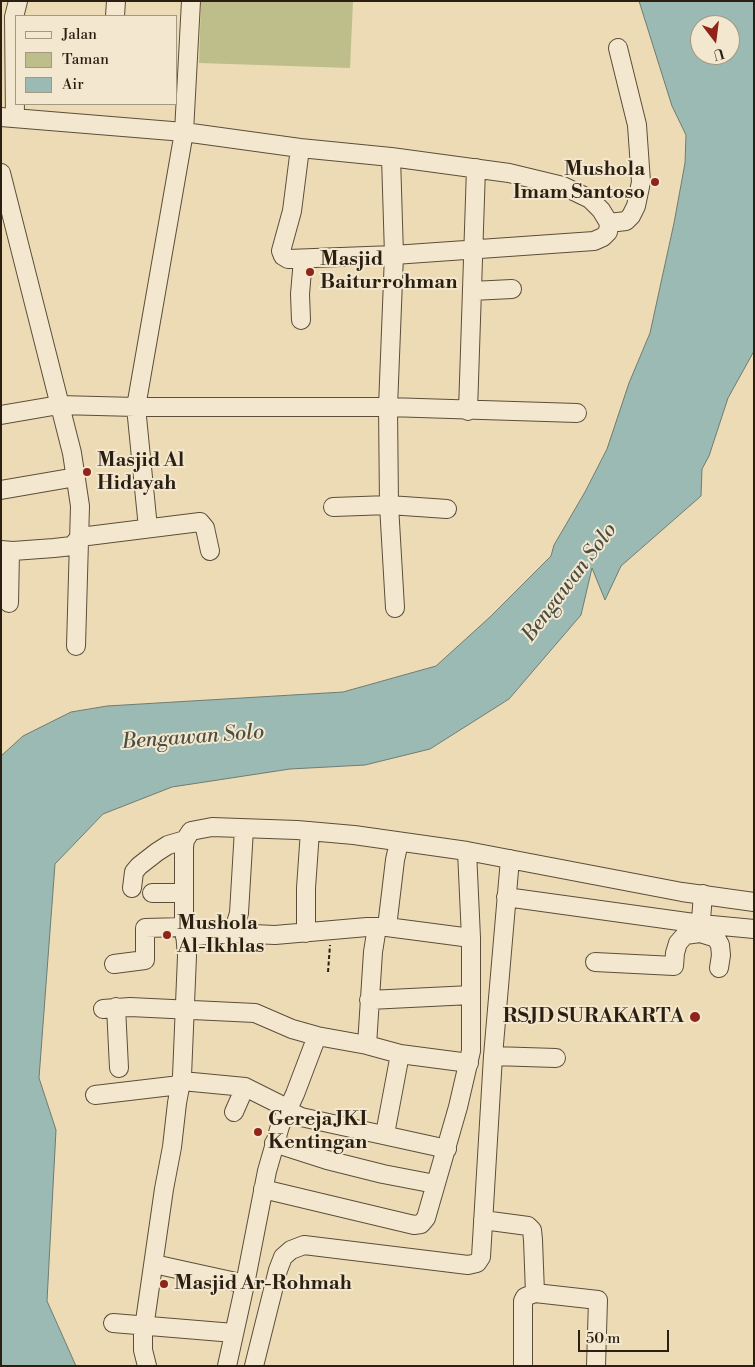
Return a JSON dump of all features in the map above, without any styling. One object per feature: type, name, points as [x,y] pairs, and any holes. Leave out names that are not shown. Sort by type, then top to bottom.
[{"type":"street","points":[[18,1],[14,17],[8,117],[184,132],[509,173],[548,181],[577,191],[590,199],[601,210],[609,223],[608,232],[604,237],[594,241],[394,255],[288,259],[280,252],[292,211],[300,148]]},
{"type":"street","points":[[115,15],[116,1]]},
{"type":"street","points":[[148,528],[136,407],[184,132],[191,1]]},
{"type":"street","points":[[609,223],[626,221],[631,216],[636,206],[641,182],[637,125],[618,48]]},
{"type":"street","points":[[391,157],[394,255],[388,408],[389,504],[395,608]]},
{"type":"street","points":[[468,411],[476,168]]},
{"type":"street","points":[[1,173],[72,453],[76,477],[80,506],[76,646]]},
{"type":"street","points":[[301,320],[300,294],[303,259]]},
{"type":"street","points":[[472,291],[512,289]]},
{"type":"street","points":[[1,415],[60,405],[388,408],[577,413]]},
{"type":"street","points":[[1,490],[76,477]]},
{"type":"street","points":[[333,507],[389,504],[446,509]]},
{"type":"street","points":[[9,603],[5,550],[72,546],[80,537],[200,522],[205,528],[210,551]]},
{"type":"street","points":[[147,1366],[142,1344],[181,1083],[187,956],[184,893],[185,840],[191,831],[203,828],[244,829],[310,831],[354,835],[467,851],[682,892],[754,902]]},
{"type":"street","points":[[234,933],[239,913],[244,829]]},
{"type":"street","points":[[306,933],[310,831]]},
{"type":"street","points":[[132,888],[134,872],[139,866],[157,852],[185,840]]},
{"type":"street","points":[[367,1045],[373,952],[382,927],[399,842]]},
{"type":"street","points":[[263,1189],[418,1225],[426,1218],[447,1149],[469,1063],[471,1044],[471,938],[467,851]]},
{"type":"street","points":[[254,1366],[278,1270],[283,1257],[291,1250],[304,1245],[468,1265],[477,1263],[481,1257],[493,1056],[510,859]]},
{"type":"street","points":[[152,893],[184,893]]},
{"type":"street","points":[[700,929],[703,894]]},
{"type":"street","points":[[506,897],[700,929],[754,929]]},
{"type":"street","points":[[114,964],[145,960],[145,928],[185,932],[261,935],[306,933],[356,927],[382,927],[471,938]]},
{"type":"street","points":[[595,962],[674,966],[678,943],[684,934],[700,929],[716,938],[720,945],[719,968]]},
{"type":"street","points":[[369,1000],[471,995]]},
{"type":"street","points":[[123,1091],[122,1069],[118,1066],[110,1008],[256,1013],[292,1029],[317,1036],[367,1045],[400,1054],[469,1063]]},
{"type":"street","points":[[227,1366],[274,1143],[317,1036]]},
{"type":"street","points":[[385,1134],[400,1054]]},
{"type":"street","points":[[493,1056],[556,1058]]},
{"type":"street","points":[[95,1095],[181,1083],[245,1088],[301,1117],[447,1149]]},
{"type":"street","points":[[234,1112],[245,1088]]},
{"type":"street","points":[[274,1143],[350,1166],[435,1184]]},
{"type":"street","points":[[483,1220],[524,1224],[532,1230],[535,1293]]},
{"type":"street","points":[[154,1264],[245,1284]]},
{"type":"street","points":[[524,1366],[523,1301],[525,1297],[535,1293],[598,1300],[596,1366]]},
{"type":"street","points":[[113,1323],[234,1333]]},
{"type":"path","points":[[328,972],[331,930]]},
{"type":"green space","points":[[201,1],[353,1],[350,68],[199,63]]},
{"type":"water","name":"Bengawan Solo","points":[[639,1],[754,1],[754,351],[728,398],[709,456],[702,469],[701,496],[621,566],[605,600],[592,568],[581,615],[509,699],[430,749],[365,765],[290,769],[172,787],[103,814],[55,864],[39,1078],[56,1130],[47,1301],[76,1366],[1,1366],[1,756],[23,736],[71,712],[107,706],[343,692],[436,666],[490,617],[551,556],[554,545],[585,492],[607,449],[629,383],[650,333],[685,163],[686,135],[672,106]]},
{"type":"place","name":"Mushola Imam Santoso","points":[[655,182]]},
{"type":"place","name":"Masjid Baiturrohman","points":[[310,272]]},
{"type":"place","name":"Masjid Al Hidayah","points":[[87,472]]},
{"type":"place","name":"Mushola Al-Ikhlas","points":[[167,935]]},
{"type":"place","name":"RSJD SURAKARTA","points":[[695,1017]]},
{"type":"place","name":"Gereja JKI Kentingan","points":[[258,1132]]},
{"type":"place","name":"Masjid Ar-Rohmah","points":[[164,1284]]}]
